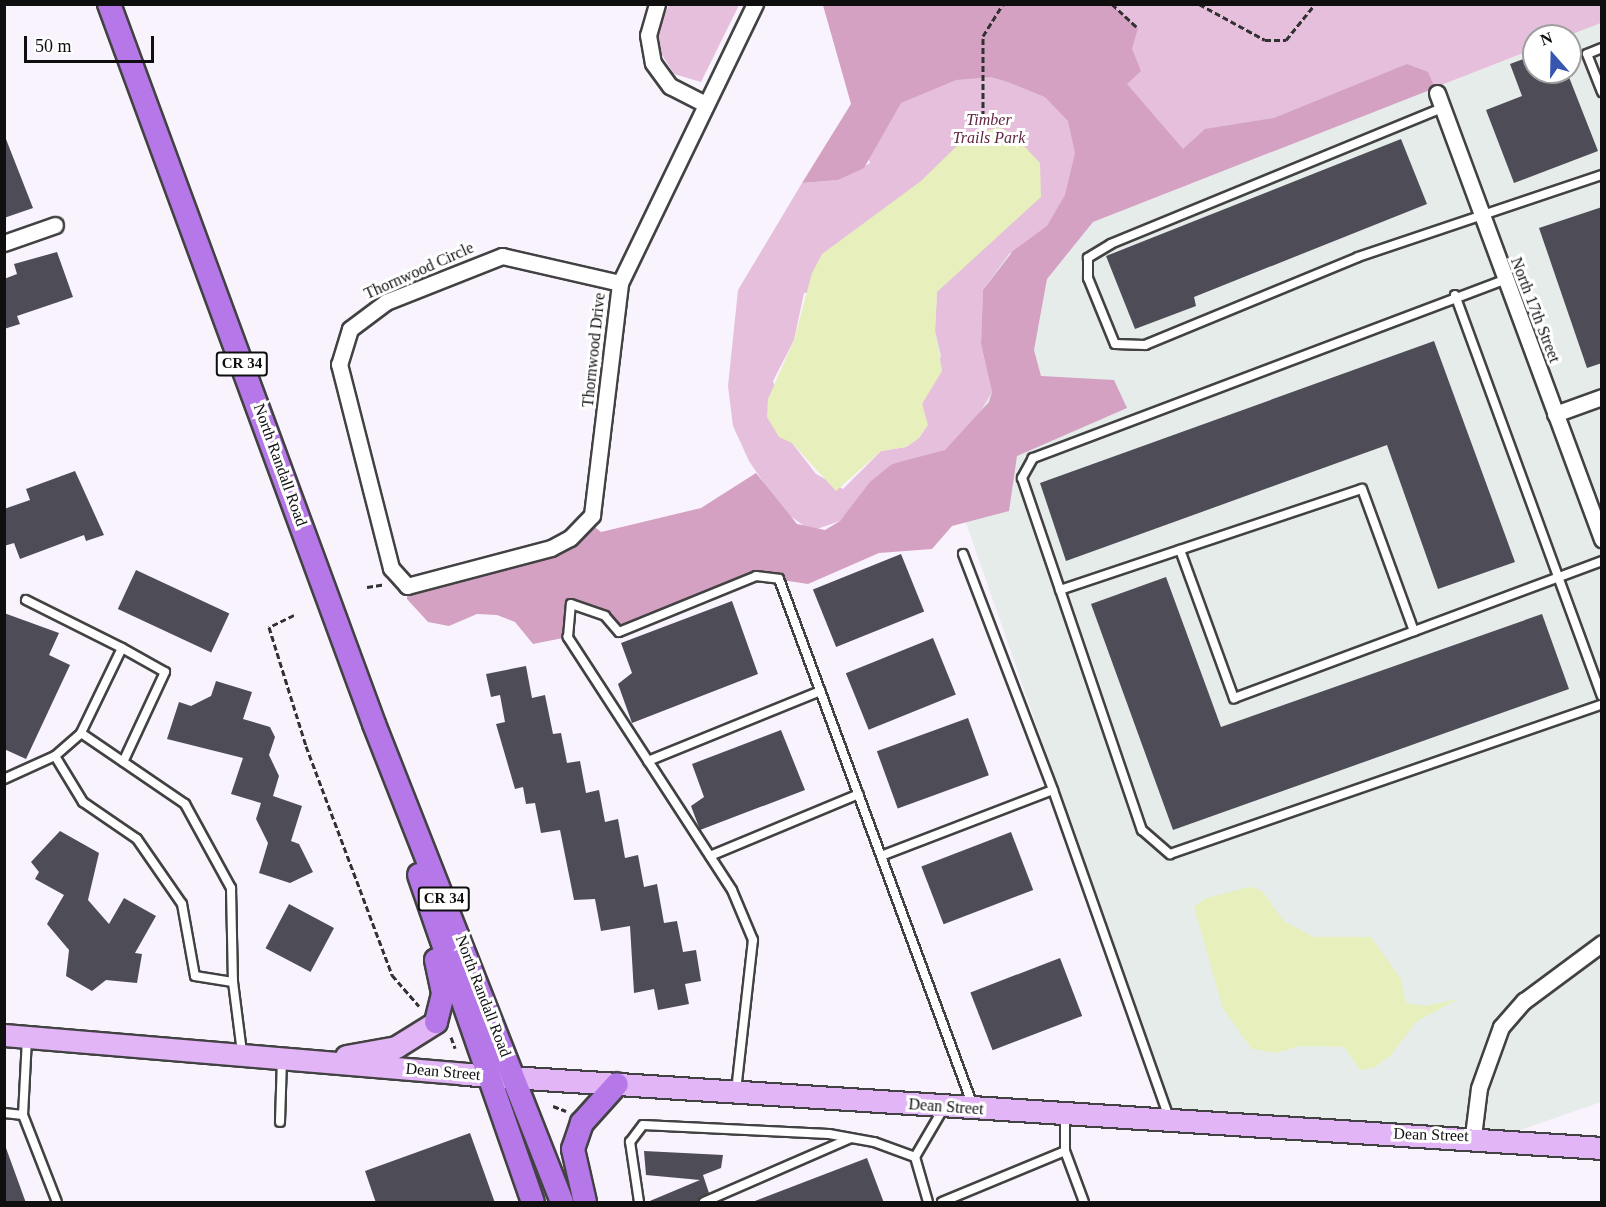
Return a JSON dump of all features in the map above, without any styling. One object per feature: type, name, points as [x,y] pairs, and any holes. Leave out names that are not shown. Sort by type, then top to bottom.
[{"type":"main road","name":"North Randall Road","points":[[110,4],[374,724],[562,1203]]},
{"type":"main road","name":"North Randall Road","points":[[374,724],[416,866],[533,1203]]},
{"type":"main road","name":"North Randall Road","points":[[416,866],[418,910],[443,994],[444,1030]]},
{"type":"main road","points":[[585,1203],[573,1149],[582,1122],[617,1084]]},
{"type":"street","points":[[657,4],[648,35],[653,63],[670,86],[705,104]]},
{"type":"street","name":"Thornwood Drive","points":[[398,578],[419,586],[551,548],[584,525],[597,504],[620,283],[754,4]]},
{"type":"street","name":"North 17th Street","points":[[1437,93],[1480,216],[1602,539]]},
{"type":"street","points":[[4,243],[55,225]]},
{"type":"street","name":"Thornwood Circle","points":[[398,578],[339,364],[350,329],[386,302],[502,256],[620,283]]},
{"type":"street","points":[[1555,414],[1602,397]]},
{"type":"street","points":[[1473,1136],[1479,1088],[1501,1027],[1524,1001],[1602,943]]},
{"type":"street","name":"Dean Street","points":[[286,1058],[396,1047],[444,1030]]},
{"type":"street","name":"Dean Street","points":[[4,1035],[490,1076],[513,1075],[1065,1116],[1473,1136],[1602,1148]]},
{"type":"lane","points":[[1602,48],[1587,54],[1602,92]]},
{"type":"lane","points":[[1442,108],[1111,244],[1088,258],[1088,278],[1115,344],[1145,345],[1358,257],[1602,175]]},
{"type":"lane","points":[[1504,280],[1455,295],[1033,458],[1022,478],[1142,830],[1170,854],[1602,704]]},
{"type":"lane","points":[[1455,295],[1556,578],[1602,696]]},
{"type":"lane","points":[[1060,590],[1362,489],[1414,630]]},
{"type":"lane","points":[[1180,550],[1234,698],[1602,561]]},
{"type":"lane","points":[[963,554],[1053,790],[1170,1122]]},
{"type":"lane","points":[[736,1093],[753,940],[710,856],[568,637],[571,604],[605,616],[619,632],[756,576],[779,579],[974,1110]]},
{"type":"lane","points":[[26,600],[165,672],[123,762]]},
{"type":"lane","points":[[4,780],[55,756],[81,733],[122,648]]},
{"type":"lane","points":[[648,761],[820,691]]},
{"type":"lane","points":[[81,733],[184,804],[231,888],[233,982],[242,1055]]},
{"type":"lane","points":[[55,756],[82,802],[137,838],[182,904],[195,976],[233,982]]},
{"type":"lane","points":[[881,856],[1053,790]]},
{"type":"lane","points":[[710,856],[858,794]]},
{"type":"lane","points":[[27,1036],[23,1115],[57,1203]]},
{"type":"lane","points":[[280,1122],[286,1058]]},
{"type":"lane","points":[[928,1203],[915,1157],[944,1107]]},
{"type":"lane","points":[[4,1113],[23,1115]]},
{"type":"lane","points":[[1065,1116],[1065,1151],[1084,1203]]},
{"type":"lane","points":[[639,1203],[630,1142],[644,1125],[851,1138],[915,1157]]},
{"type":"lane","points":[[704,1203],[851,1138]]},
{"type":"lane","points":[[942,1203],[1065,1151]]},
{"type":"path","points":[[982,125],[983,36],[1003,4]]},
{"type":"path","points":[[1112,4],[1138,28]]},
{"type":"path","points":[[1199,4],[1265,40],[1286,40],[1315,4]]},
{"type":"path","points":[[294,615],[269,627],[306,746],[392,975],[444,1030],[455,1047]]},
{"type":"path","points":[[553,1106],[566,1111]]},
{"type":"shaded area","points":[[823,5],[1112,5],[1138,28],[1132,49],[1141,71],[1127,84],[1183,149],[1205,129],[1274,118],[1407,64],[1428,72],[1435,88],[1093,222],[1047,279],[1034,350],[1041,376],[1114,380],[1127,408],[1017,456],[1009,511],[952,526],[932,549],[879,553],[808,584],[756,576],[619,632],[605,616],[571,604],[568,637],[533,644],[515,622],[497,615],[477,614],[449,626],[428,622],[407,599],[407,586],[551,548],[587,521],[601,532],[701,508],[756,473],[797,524],[825,530],[840,521],[870,482],[892,464],[945,450],[989,402],[992,392],[981,344],[983,290],[1013,251],[1047,226],[1065,195],[1075,153],[1068,121],[1045,97],[1008,82],[991,77],[956,80],[901,103],[864,168],[838,180],[802,183],[851,104]]},
{"type":"shaded area","points":[[1601,23],[1601,1102],[1509,1134],[1173,1117],[918,385],[912,293],[1522,54],[1522,84],[1582,84],[1582,30]]},
{"type":"shaded area","points":[[998,127],[1012,133],[1040,163],[1041,197],[937,292],[935,331],[942,371],[922,404],[928,425],[919,438],[906,447],[881,451],[836,491],[792,443],[779,437],[767,417],[768,399],[794,340],[812,273],[822,254],[921,181],[964,139]]},
{"type":"shaded area","points":[[1249,887],[1261,890],[1284,921],[1314,937],[1371,937],[1401,979],[1406,1003],[1425,1006],[1458,999],[1417,1021],[1390,1056],[1373,1068],[1360,1070],[1344,1047],[1300,1046],[1276,1053],[1252,1049],[1223,1009],[1194,907],[1204,899]]},
{"type":"green space","points":[[669,5],[739,5],[701,82],[674,74],[659,50],[657,31]]},
{"type":"green space","name":"Timber Trails Park","points":[[823,5],[1601,5],[1601,23],[1582,30],[1582,24],[1522,24],[1522,54],[1009,254],[983,290],[981,344],[992,392],[972,426],[939,455],[892,464],[840,521],[811,531],[782,510],[749,461],[733,426],[728,386],[738,290],[802,183],[838,180],[870,163]],"holes":[[[937,292],[935,331],[941,356],[922,404],[927,425],[919,438],[906,447],[881,451],[843,489],[816,474],[792,443],[773,381],[794,340],[804,293]]]},
{"type":"building","points":[[1522,60],[1522,84],[1572,84],[1598,151],[1514,183],[1486,110],[1522,96],[1510,64]]},
{"type":"building","points":[[4,134],[33,208],[4,218]]},
{"type":"building","points":[[1401,139],[1427,204],[1194,297],[1196,306],[1135,329],[1106,256]]},
{"type":"building","points":[[1602,207],[1602,363],[1587,368],[1539,228]]},
{"type":"building","points":[[57,252],[73,297],[17,316],[20,324],[4,329],[4,279],[17,274],[14,264]]},
{"type":"building","points":[[1434,341],[1515,562],[1438,589],[1387,445],[1066,561],[1040,483]]},
{"type":"building","points":[[75,471],[104,535],[86,541],[84,535],[20,559],[14,543],[4,546],[4,509],[30,500],[26,489]]},
{"type":"building","points":[[901,554],[924,611],[836,647],[813,590]]},
{"type":"building","points":[[136,570],[229,614],[211,653],[118,609]]},
{"type":"building","points":[[1166,577],[1221,727],[1542,614],[1569,689],[1173,830],[1091,604]]},
{"type":"building","points":[[732,601],[758,674],[632,723],[618,684],[632,673],[621,643]]},
{"type":"building","points":[[4,613],[59,633],[49,655],[70,665],[26,759],[4,749]]},
{"type":"building","points":[[933,638],[956,695],[869,730],[846,673]]},
{"type":"building","points":[[526,666],[532,698],[545,695],[553,734],[561,733],[567,763],[580,761],[586,793],[599,790],[605,822],[618,819],[625,858],[638,855],[644,887],[657,884],[664,923],[677,921],[683,952],[696,950],[701,981],[685,984],[689,1004],[658,1010],[654,989],[634,993],[630,926],[601,931],[595,899],[574,900],[560,830],[541,833],[535,803],[526,804],[523,787],[515,789],[496,724],[505,722],[500,695],[491,697],[486,674]]},
{"type":"building","points":[[216,681],[252,692],[243,719],[270,727],[275,737],[269,755],[279,776],[273,796],[302,806],[291,841],[299,844],[313,872],[290,883],[259,873],[268,843],[256,819],[261,803],[231,794],[243,758],[167,739],[179,702],[191,706],[211,696]]},
{"type":"building","points":[[968,718],[989,775],[898,808],[877,751]]},
{"type":"building","points":[[781,730],[805,790],[700,830],[691,806],[704,797],[692,764]]},
{"type":"building","points":[[60,831],[99,853],[88,900],[109,924],[124,898],[156,916],[135,953],[142,954],[137,983],[106,980],[92,991],[66,976],[69,950],[47,924],[64,895],[35,879],[39,872],[31,862]]},
{"type":"building","points":[[1011,832],[1033,890],[944,924],[921,866]]},
{"type":"building","points":[[289,904],[334,928],[311,972],[266,948]]},
{"type":"building","points":[[1060,958],[1082,1016],[993,1050],[970,992]]},
{"type":"building","points":[[470,1133],[495,1203],[376,1203],[365,1171]]},
{"type":"building","points":[[4,1148],[6,1148],[26,1203],[4,1203]]},
{"type":"building","points":[[644,1151],[723,1155],[721,1168],[703,1175],[709,1193],[698,1203],[645,1203],[700,1180],[646,1175]]},
{"type":"building","points":[[867,1158],[884,1203],[755,1203],[755,1201]]}]
